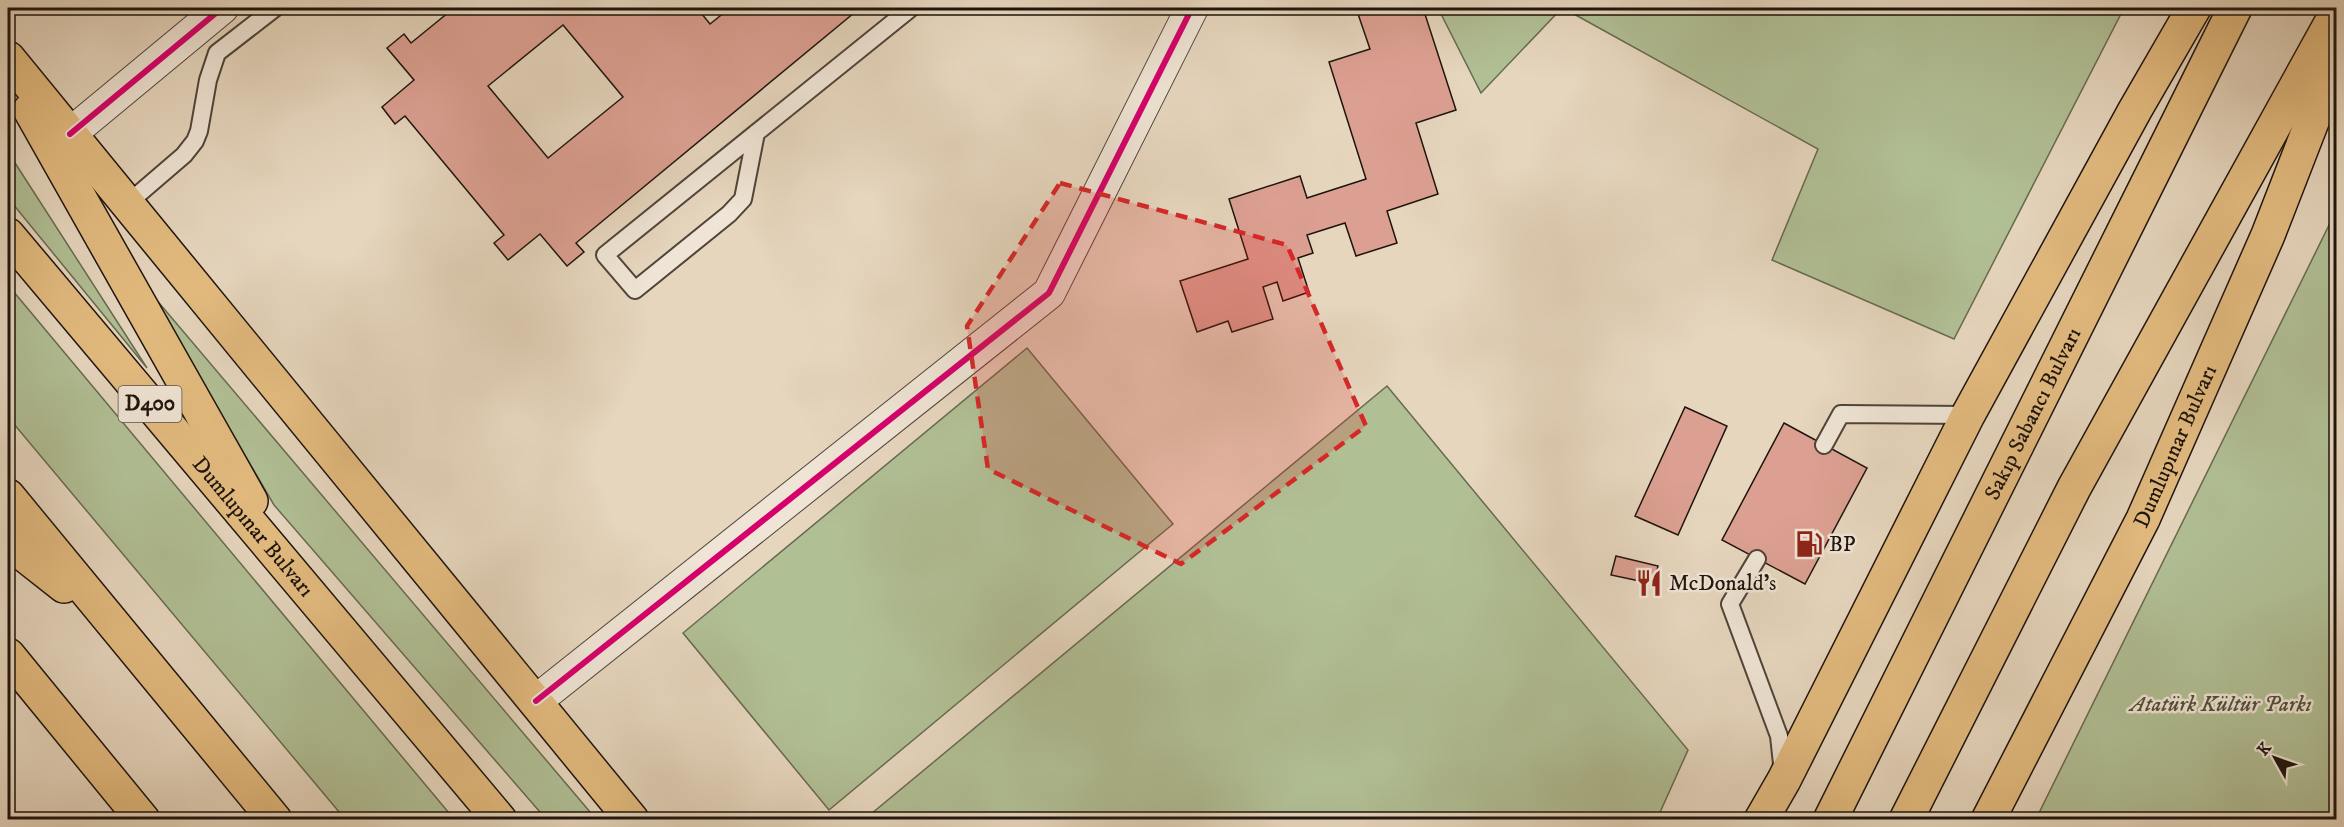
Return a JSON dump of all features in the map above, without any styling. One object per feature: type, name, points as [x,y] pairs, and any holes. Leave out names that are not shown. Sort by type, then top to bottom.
[{"type":"main road","points":[[1761,819],[1784,780],[1968,415],[2194,8]]},
{"type":"main road","name":"Sakıp Sabancı Bulvarı","points":[[1830,819],[2235,8]]},
{"type":"main road","points":[[1906,819],[2074,488],[2337,15]]},
{"type":"main road","points":[[8,58],[632,819]]},
{"type":"main road","name":"Dumlupınar Bulvarı","points":[[1988,819],[2143,519],[2268,235],[2337,60]]},
{"type":"main road","points":[[8,69],[292,573]]},
{"type":"main road","name":"Dumlupınar Bulvarı","points":[[8,235],[500,819]]},
{"type":"main road","points":[[8,496],[275,819]]},
{"type":"main road","points":[[8,542],[113,624]]},
{"type":"main road","points":[[8,655],[144,819]]},
{"type":"street","points":[[70,134],[222,8]]},
{"type":"street","points":[[536,701],[1049,293],[1192,8]]},
{"type":"lane","points":[[127,204],[184,155],[195,141],[208,80],[217,53],[275,8]]},
{"type":"lane","points":[[756,133],[743,199],[729,214],[634,290],[605,255],[756,133],[911,8]]},
{"type":"lane","points":[[1824,445],[1841,414],[1968,415]]},
{"type":"lane","points":[[1757,559],[1730,604],[1779,736],[1784,780]]},
{"type":"highlighted area","points":[[1060,183],[1287,245],[1366,426],[1181,564],[988,469],[967,326]]},
{"type":"green space","points":[[1438,8],[1562,8],[1481,93]]},
{"type":"green space","points":[[1563,8],[2124,8],[1954,339],[1772,260],[1818,149]]},
{"type":"green space","points":[[8,152],[147,368],[8,198]]},
{"type":"green space","name":"Atatürk Kültür Parkı","points":[[2336,211],[2336,819],[2036,819]]},
{"type":"green space","points":[[8,285],[454,819],[345,819],[8,417]]},
{"type":"green space","points":[[149,291],[596,819],[546,819],[274,505]]},
{"type":"green space","points":[[1027,348],[1173,524],[829,810],[683,633]]},
{"type":"green space","points":[[1387,386],[1688,750],[1657,819],[865,819]]},
{"type":"building","points":[[454,8],[697,8],[710,24],[730,8],[860,8],[576,243],[584,252],[567,266],[540,234],[508,260],[494,243],[504,235],[405,116],[395,124],[382,107],[414,80],[387,48],[404,34],[411,43]],"holes":[[[563,25],[623,97],[548,158],[488,86]]]},
{"type":"building","points":[[1367,8],[1423,8],[1456,110],[1416,123],[1438,194],[1387,211],[1397,243],[1356,256],[1345,223],[1307,235],[1313,253],[1298,258],[1309,292],[1283,301],[1277,282],[1263,287],[1273,319],[1232,332],[1228,321],[1197,332],[1180,281],[1248,259],[1229,199],[1300,176],[1307,198],[1366,179],[1329,62],[1370,49],[1357,11]]},
{"type":"building","points":[[1685,407],[1727,426],[1678,535],[1635,516]]},
{"type":"building","points":[[1784,423],[1867,468],[1805,584],[1722,540]]},
{"type":"building","points":[[1616,556],[1658,566],[1654,584],[1611,575]]},
{"type":"cycle path","points":[[70,134],[222,8]]},
{"type":"cycle path","points":[[536,701],[1049,293],[1192,8]]},
{"type":"place","name":"BP","points":[[1809,544]]},
{"type":"place","name":"McDonald's","points":[[1649,583]]}]
